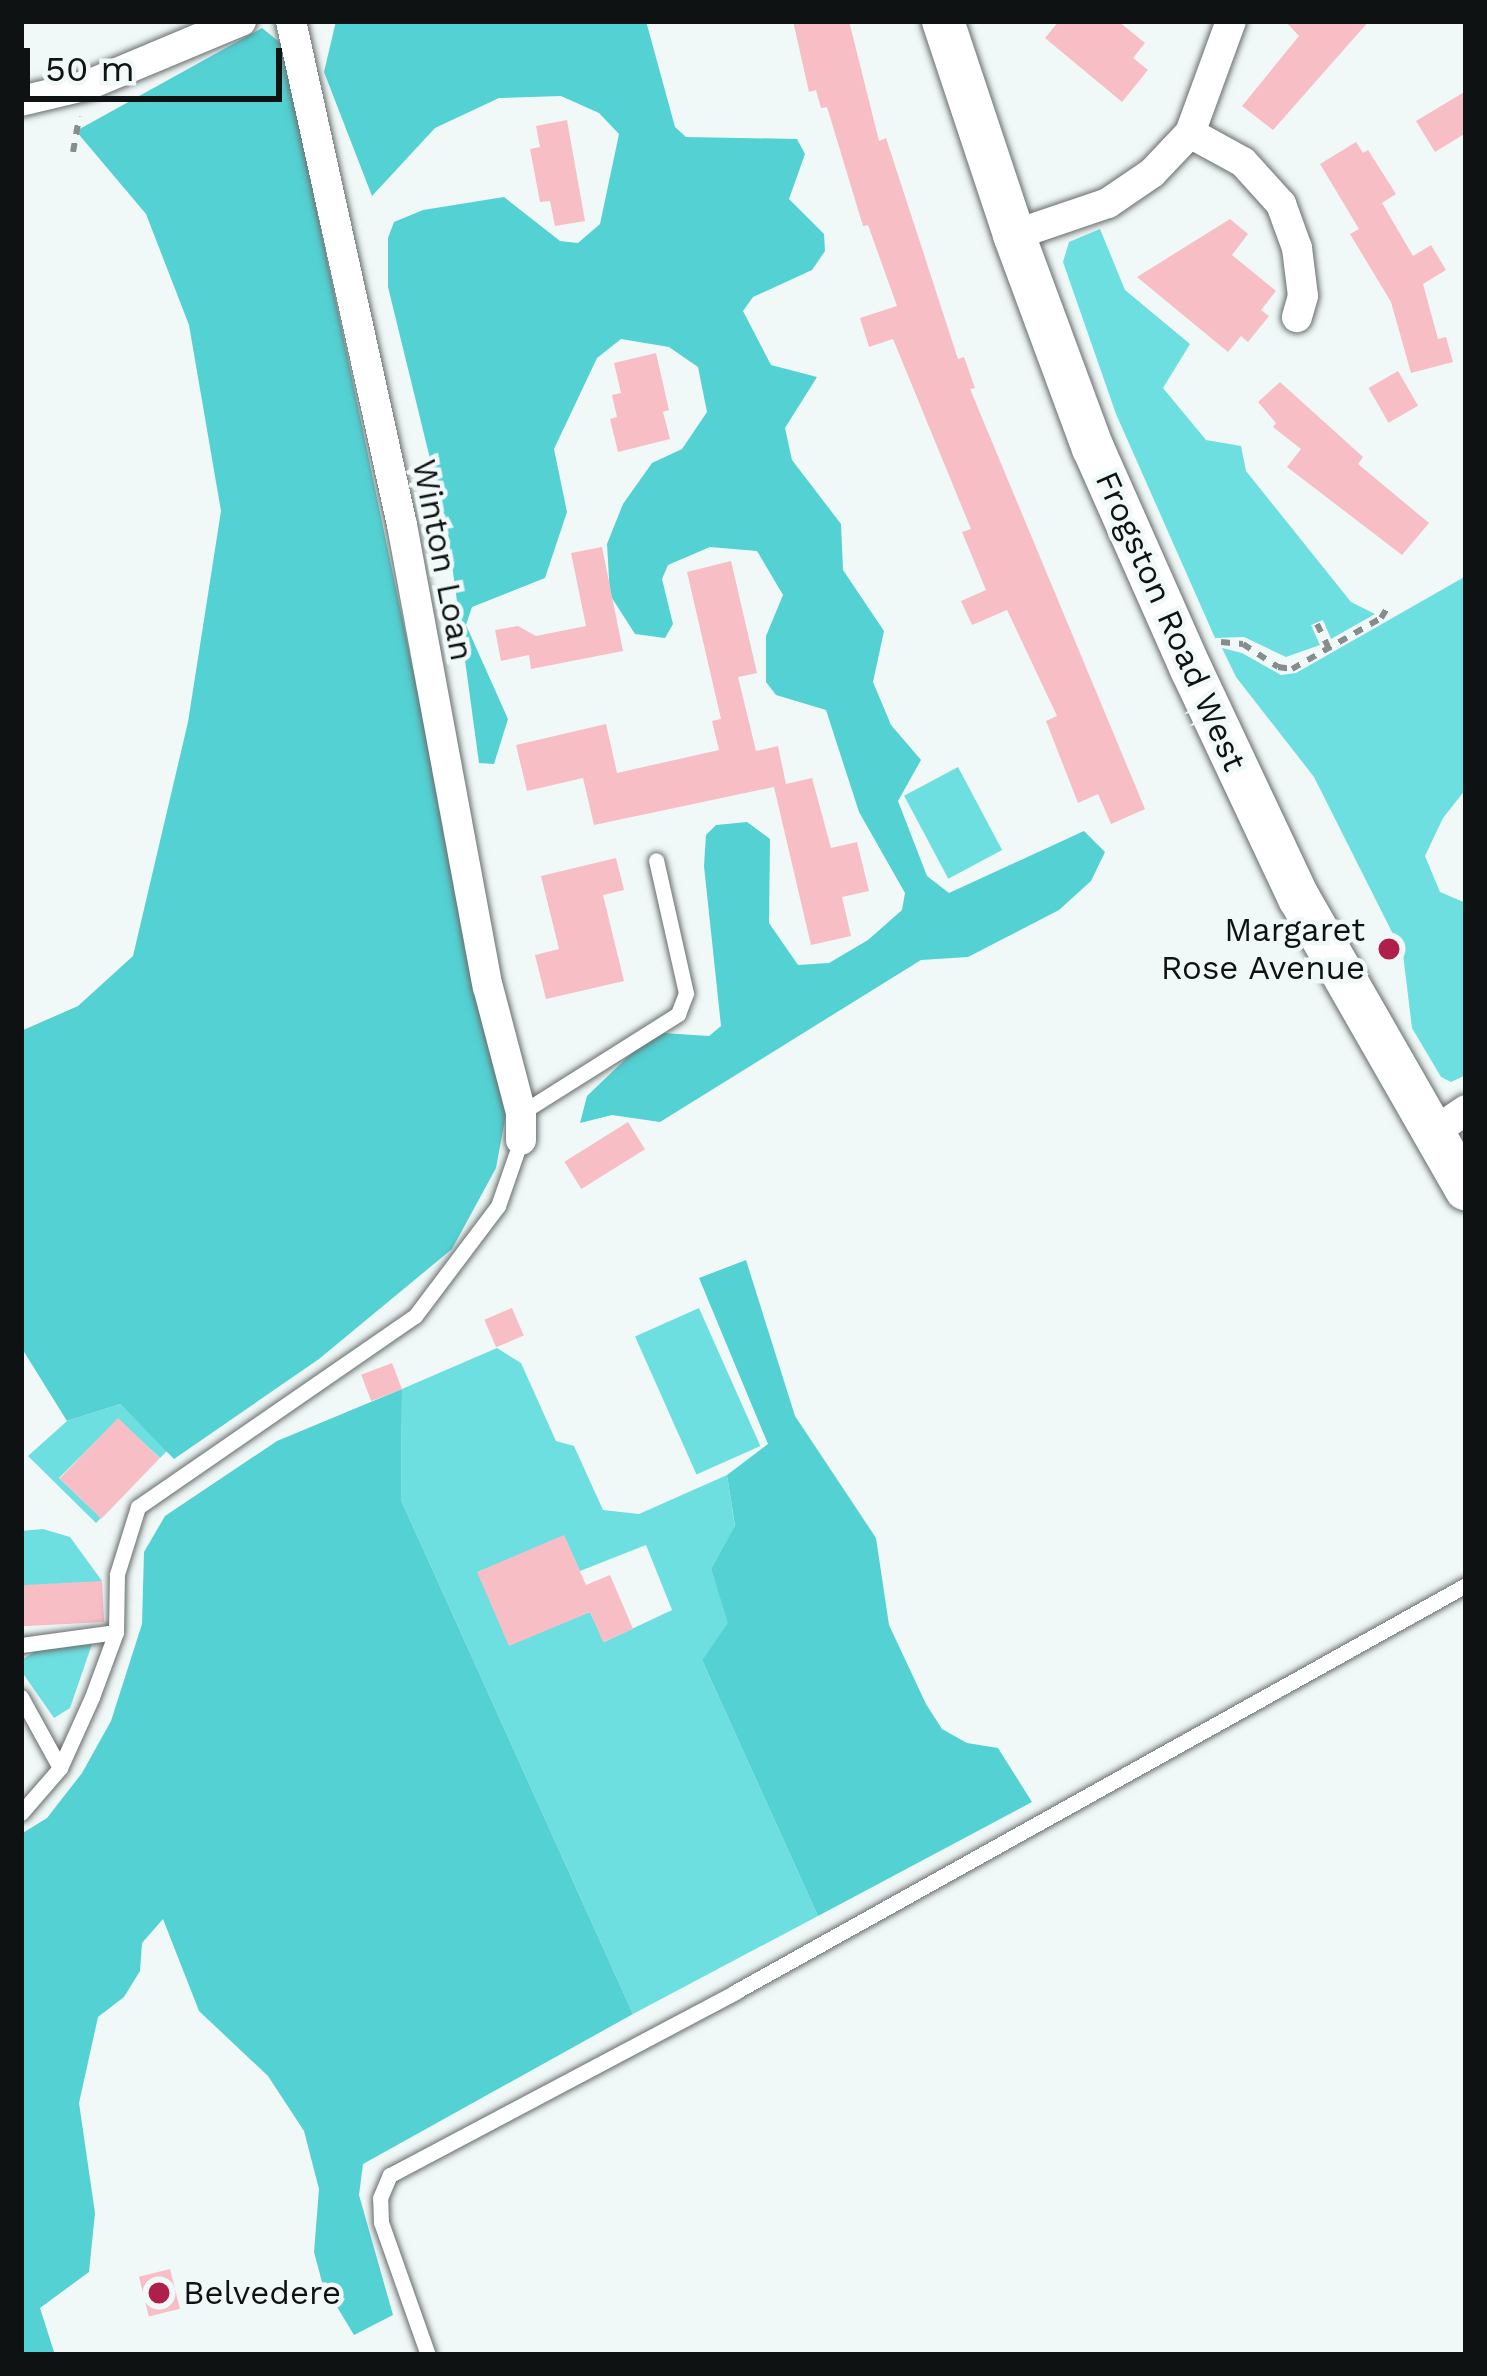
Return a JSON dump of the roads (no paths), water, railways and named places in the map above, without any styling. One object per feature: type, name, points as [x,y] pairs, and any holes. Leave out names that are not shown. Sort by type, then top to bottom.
[{"type":"main road","name":"Frogston Road West","points":[[944,21],[1014,235],[1093,448],[1191,669],[1299,898],[1466,1190]]},
{"type":"street","points":[[21,100],[88,85],[241,21]]},
{"type":"street","name":"Winton Loan","points":[[291,21],[402,525],[488,987],[521,1126]]},
{"type":"street","points":[[1014,235],[1108,203],[1152,172],[1190,134],[1231,21]]},
{"type":"street","points":[[1190,134],[1243,162],[1281,204],[1297,248],[1303,296],[1297,316]]},
{"type":"street","points":[[1431,1134],[1466,1110]]},
{"type":"lane","points":[[21,1813],[60,1768],[116,1632],[117,1574],[138,1507],[415,1316],[498,1206],[521,1126],[678,1014],[686,992],[656,860]]},
{"type":"lane","points":[[428,2355],[381,2222],[380,2198],[390,2175],[735,1992],[1466,1585]]},
{"type":"lane","points":[[21,1645],[116,1632]]},
{"type":"lane","points":[[21,1697],[60,1768]]},
{"type":"place","name":"Margaret Rose Avenue","points":[[1389,949]]},
{"type":"place","name":"Belvedere","points":[[159,2293]]}]
